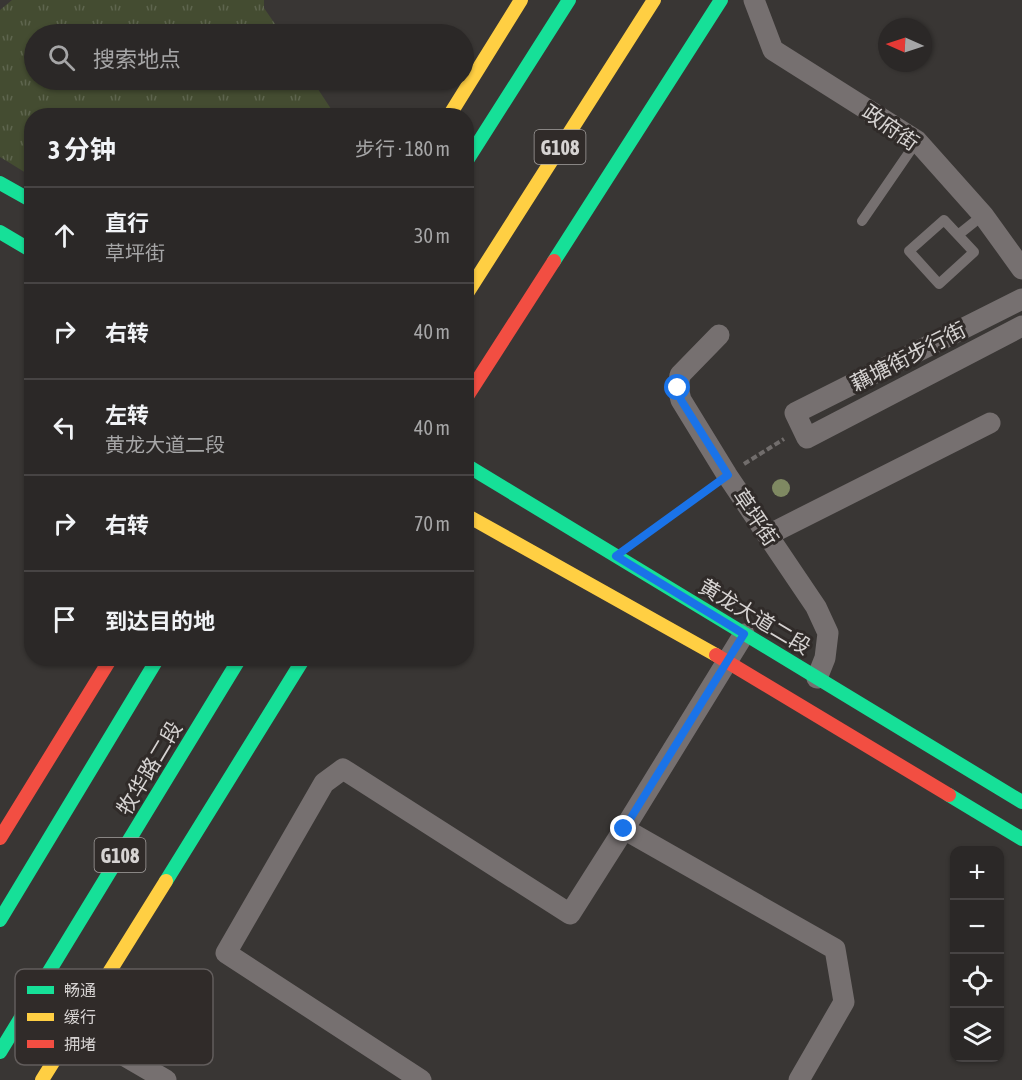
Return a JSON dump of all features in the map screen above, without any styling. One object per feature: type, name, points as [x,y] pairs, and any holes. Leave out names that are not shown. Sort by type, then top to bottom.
[{"type":"main road","points":[[474,75],[520,0]]},
{"type":"main road","points":[[474,149],[569,0]]},
{"type":"main road","name":"G108","points":[[474,282],[654,0]]},
{"type":"main road","points":[[474,386],[721,0]]},
{"type":"main road","points":[[454,108],[465,90]]},
{"type":"main road","points":[[0,183],[24,196]]},
{"type":"main road","points":[[0,232],[24,246]]},
{"type":"main road","name":"黄龙大道二段","points":[[474,470],[1022,802]]},
{"type":"main road","points":[[474,519],[727,661],[1022,839]]},
{"type":"main road","points":[[1,834],[106,666]]},
{"type":"main road","points":[[0,920],[153,666]]},
{"type":"main road","name":"牧华路二段","points":[[51,969],[235,666]]},
{"type":"main road","points":[[111,969],[299,666]]},
{"type":"main road","name":"牧华路二段","points":[[0,1053],[15,1028]]},
{"type":"main road","points":[[42,1080],[51,1065]]},
{"type":"street","name":"政府街","points":[[754,0],[773,50],[917,141],[983,214],[1022,269]]},
{"type":"street","name":"藕塘街步行街","points":[[1022,299],[795,413],[807,438],[1022,326]]},
{"type":"street","name":"草坪街","points":[[719,335],[680,375],[678,388],[681,400],[816,607],[828,633],[825,658],[817,678]]},
{"type":"street","points":[[768,535],[990,423]]},
{"type":"street","points":[[421,1080],[226,953],[324,783],[343,769],[570,914],[744,634]]},
{"type":"street","points":[[624,829],[836,949],[844,1002],[799,1080]]},
{"type":"street","points":[[140,1065],[166,1080]]},
{"type":"lane","points":[[862,221],[917,141]]},
{"type":"lane","points":[[958,236],[983,214]]},
{"type":"lane","points":[[944,220],[958,236],[974,252],[939,284],[909,251],[944,220]]},
{"type":"path","points":[[616,556],[728,475],[771,448]]},
{"type":"green space","points":[[12,0],[264,0],[264,8],[275,24],[24,24],[24,90],[319,90],[330,108],[24,108],[24,172],[0,157],[0,10]]},
{"type":"traffic: fast","points":[[474,149],[569,0]]},
{"type":"traffic: fast","points":[[554,261],[721,0]]},
{"type":"traffic: fast","points":[[0,183],[24,196]]},
{"type":"traffic: fast","points":[[0,232],[24,246]]},
{"type":"traffic: fast","points":[[474,470],[1022,802]]},
{"type":"traffic: fast","points":[[0,920],[153,666]]},
{"type":"traffic: fast","points":[[51,969],[235,666]]},
{"type":"traffic: fast","points":[[166,881],[299,666]]},
{"type":"traffic: fast","points":[[949,795],[1022,839]]},
{"type":"traffic: fast","points":[[0,1052],[15,1027]]},
{"type":"traffic: slow","points":[[474,76],[521,0]]},
{"type":"traffic: slow","points":[[474,282],[654,0]]},
{"type":"traffic: slow","points":[[454,108],[465,90]]},
{"type":"traffic: slow","points":[[474,519],[716,655]]},
{"type":"traffic: slow","points":[[111,969],[166,881]]},
{"type":"traffic: slow","points":[[42,1080],[51,1065]]},
{"type":"traffic: jam","points":[[474,386],[554,261]]},
{"type":"traffic: jam","points":[[716,655],[949,795]]},
{"type":"traffic: jam","points":[[0,838],[106,666]]},
{"type":"route","points":[[624,829],[744,634],[616,556],[728,475],[681,400],[678,388]]}]
